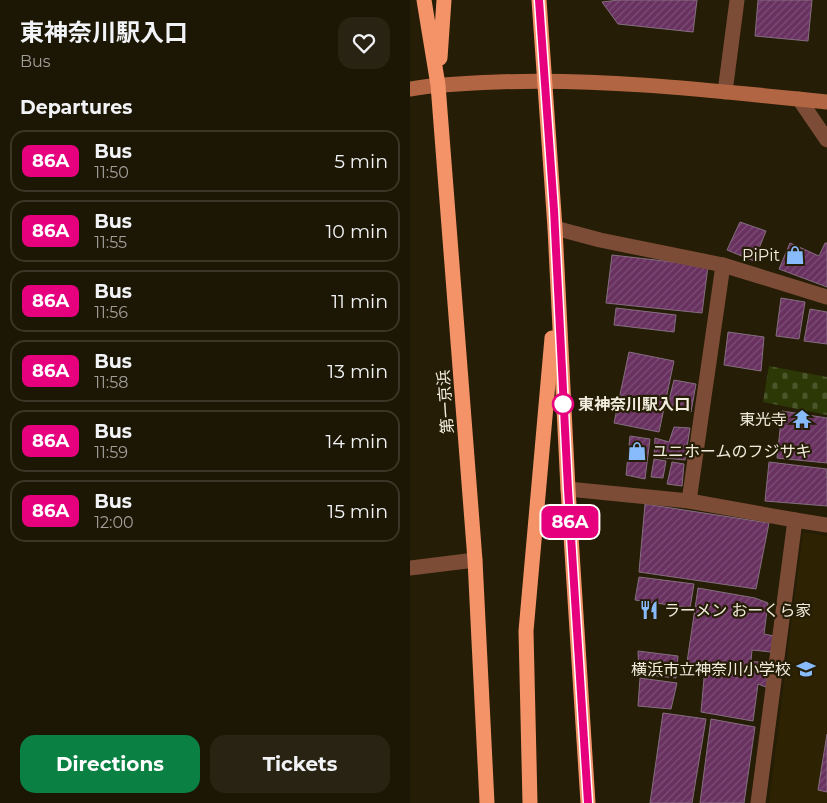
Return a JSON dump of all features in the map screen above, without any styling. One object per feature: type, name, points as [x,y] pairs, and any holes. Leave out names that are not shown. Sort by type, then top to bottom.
[{"type":"highway","name":"第一京浜","points":[[424,0],[438,85],[475,560],[488,803]]},
{"type":"highway","points":[[438,85],[444,0]]},
{"type":"highway","points":[[539,0],[555,228],[568,489],[588,803]]},
{"type":"highway","points":[[530,803],[526,631],[557,284]]},
{"type":"street","points":[[725,92],[737,0]]},
{"type":"street","points":[[410,89],[438,85],[545,80],[610,83],[827,102]]},
{"type":"street","points":[[799,99],[827,140]]},
{"type":"street","points":[[555,228],[600,240],[723,265],[827,298]]},
{"type":"street","points":[[689,501],[723,265]]},
{"type":"street","points":[[568,489],[689,501],[827,525]]},
{"type":"street","points":[[758,803],[795,520]]},
{"type":"street","points":[[410,568],[475,560]]},
{"type":"shaded area","name":"横浜市立神奈川小学校","points":[[803,532],[827,536],[827,803],[769,803]]},
{"type":"green space","points":[[769,366],[827,377],[827,415],[763,402]]},
{"type":"building","points":[[619,0],[697,0],[693,32],[618,24],[602,2]]},
{"type":"building","points":[[758,0],[812,0],[808,41],[755,36]]},
{"type":"building","points":[[740,222],[766,231],[754,261],[727,250]]},
{"type":"building","points":[[790,243],[819,256],[825,243],[827,243],[827,287],[779,269]]},
{"type":"building","points":[[612,255],[708,266],[702,313],[606,303]]},
{"type":"building","points":[[781,298],[805,302],[799,339],[776,336]]},
{"type":"building","points":[[616,308],[676,315],[674,332],[614,325]]},
{"type":"building","points":[[810,309],[827,312],[827,344],[804,341]]},
{"type":"building","points":[[728,332],[764,337],[761,371],[724,365]]},
{"type":"building","points":[[629,352],[674,361],[659,432],[614,423]]},
{"type":"building","points":[[674,380],[696,384],[691,412],[667,408]]},
{"type":"building","points":[[782,411],[827,418],[827,463],[777,458]]},
{"type":"building","points":[[674,427],[690,428],[685,460],[654,457],[655,438],[669,442]]},
{"type":"building","points":[[630,436],[650,439],[645,479],[626,475]]},
{"type":"building","points":[[654,459],[666,461],[663,478],[651,477]]},
{"type":"building","points":[[672,462],[684,464],[682,486],[667,484]]},
{"type":"building","points":[[769,462],[827,469],[827,506],[765,501]]},
{"type":"building","points":[[645,504],[769,523],[756,589],[639,572]]},
{"type":"building","points":[[639,577],[694,584],[690,608],[635,600]]},
{"type":"building","points":[[698,588],[755,598],[768,603],[764,634],[774,636],[771,652],[752,650],[751,661],[770,664],[766,687],[758,684],[753,721],[701,712],[705,667],[687,662]]},
{"type":"building","points":[[638,651],[678,656],[676,678],[639,674]]},
{"type":"building","points":[[640,678],[677,683],[671,709],[638,706]]},
{"type":"building","points":[[663,713],[706,719],[692,803],[650,803]]},
{"type":"building","points":[[711,719],[755,727],[744,803],[700,803]]},
{"type":"building","points":[[827,734],[827,792],[818,790]]},
{"type":"bus line","name":"86A","points":[[539,0],[554,210],[568,489],[588,803]]},
{"type":"place","name":"PiPit","points":[[795,255]]},
{"type":"place","name":"東神奈川駅入口","points":[[563,404]]},
{"type":"place","name":"東光寺","points":[[802,419]]},
{"type":"place","name":"ユニホームのフジサキ","points":[[637,451]]},
{"type":"place","name":"ラーメン おーくら家","points":[[649,610]]},
{"type":"place","name":"横浜市立神奈川小学校","points":[[806,669]]}]
